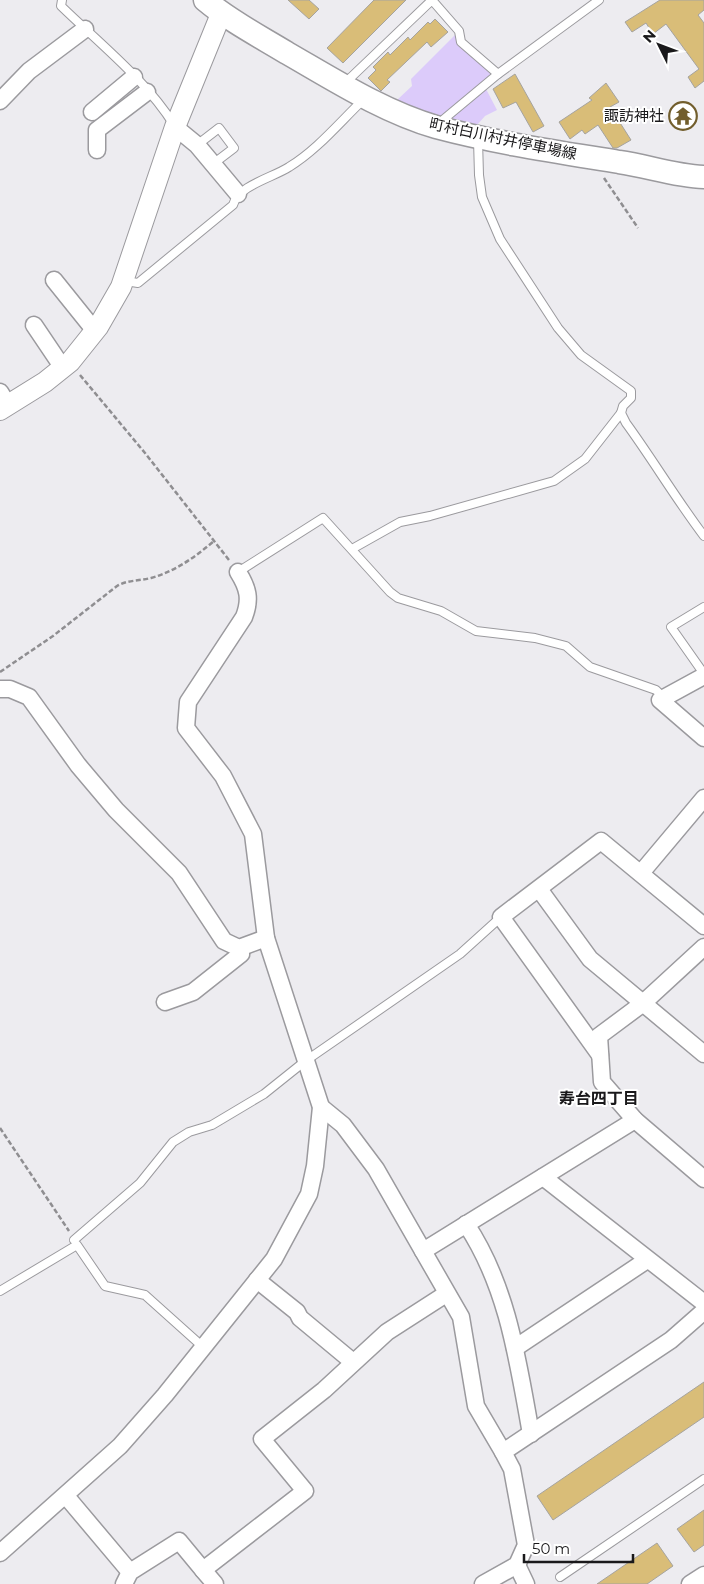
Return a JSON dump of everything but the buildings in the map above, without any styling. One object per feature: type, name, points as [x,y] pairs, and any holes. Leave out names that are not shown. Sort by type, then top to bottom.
[{"type":"main road","name":"町村白川村井停車場線","points":[[217,5],[344,84],[393,110],[436,126],[682,176],[704,177]]},
{"type":"street","points":[[3,402],[66,365],[95,331],[123,280],[217,5]]},
{"type":"street","points":[[0,101],[29,71],[85,29]]},
{"type":"street","points":[[92,112],[134,77]]},
{"type":"street","points":[[97,150],[97,130],[147,92]]},
{"type":"street","points":[[175,127],[197,145],[238,194]]},
{"type":"street","points":[[54,280],[95,331]]},
{"type":"street","points":[[34,325],[66,365]]},
{"type":"street","points":[[0,1553],[120,1446],[165,1395],[274,1259],[309,1194],[315,1166],[320,1108],[266,938],[254,834],[223,776],[186,728],[188,702],[244,617],[250,604],[246,586],[238,572]]},
{"type":"street","points":[[704,675],[660,700],[704,738]]},
{"type":"street","points":[[0,689],[10,689],[29,697],[85,773],[116,810],[179,874],[224,941],[239,948],[242,954],[193,992],[165,1002]]},
{"type":"street","points":[[641,873],[704,798]]},
{"type":"street","points":[[600,1055],[501,917],[601,841],[704,926]]},
{"type":"street","points":[[539,889],[590,959],[704,1054]]},
{"type":"street","points":[[239,948],[266,938]]},
{"type":"street","points":[[704,948],[642,1004],[600,1036],[602,1082],[635,1120],[704,1178]]},
{"type":"street","points":[[320,1108],[343,1125],[376,1169],[446,1294],[461,1317],[476,1406],[512,1469],[526,1546],[517,1565],[483,1584]]},
{"type":"street","points":[[423,1251],[635,1120]]},
{"type":"street","points":[[543,1177],[704,1303]]},
{"type":"street","points":[[466,1224],[482,1247],[494,1273],[515,1348],[531,1434]]},
{"type":"street","points":[[515,1348],[648,1260]]},
{"type":"street","points":[[257,1280],[297,1312],[300,1318],[353,1362]]},
{"type":"street","points":[[203,1570],[305,1491],[262,1439],[324,1390],[387,1332],[446,1294]]},
{"type":"street","points":[[503,1452],[671,1340],[704,1310]]},
{"type":"street","points":[[66,1496],[127,1578],[179,1541],[214,1584]]},
{"type":"street","points":[[517,1565],[526,1584]]},
{"type":"street","points":[[690,1584],[704,1575]]},
{"type":"lane","points":[[62,0],[61,6],[134,77],[166,113],[175,127]]},
{"type":"lane","points":[[344,84],[432,0],[458,31],[461,42],[498,74]]},
{"type":"lane","points":[[436,126],[498,74],[599,0]]},
{"type":"lane","points":[[123,280],[138,282],[233,205],[238,194],[289,167],[302,157],[366,96]]},
{"type":"lane","points":[[197,145],[219,128],[234,148],[213,164]]},
{"type":"lane","points":[[352,550],[400,522],[430,516],[554,481],[585,459],[621,413],[623,406],[631,398],[631,391],[581,355],[558,328],[491,223],[482,197],[477,135]]},
{"type":"lane","points":[[621,413],[665,478],[672,494],[704,536]]},
{"type":"lane","points":[[238,572],[323,518],[390,592],[398,598],[441,611],[476,631],[535,638],[566,646],[590,667],[656,690],[664,698]]},
{"type":"lane","points":[[704,607],[671,627],[704,675]]},
{"type":"lane","points":[[74,1240],[140,1183],[173,1142],[189,1132],[212,1125],[264,1094],[304,1062],[460,954],[501,917]]},
{"type":"lane","points":[[0,1291],[77,1245],[105,1286],[145,1295],[203,1347]]},
{"type":"lane","points":[[560,1577],[704,1479]]},
{"type":"path","points":[[597,158],[598,169],[638,228]]},
{"type":"path","points":[[66,365],[145,453],[238,572]]},
{"type":"path","points":[[0,672],[53,636],[117,586],[122,583],[150,578],[178,568],[194,558],[214,541]]},
{"type":"path","points":[[0,1128],[74,1240]]},
{"type":"shaded area","points":[[455,35],[458,45],[490,72],[490,76],[439,119],[396,101],[412,86],[411,79]]},
{"type":"shaded area","points":[[486,89],[497,110],[485,116],[477,125],[448,120]]},
{"type":"place","name":"諏訪神社","points":[[683,116]]},
{"type":"district","name":"寿台四丁目","points":[[599,1098]]}]
